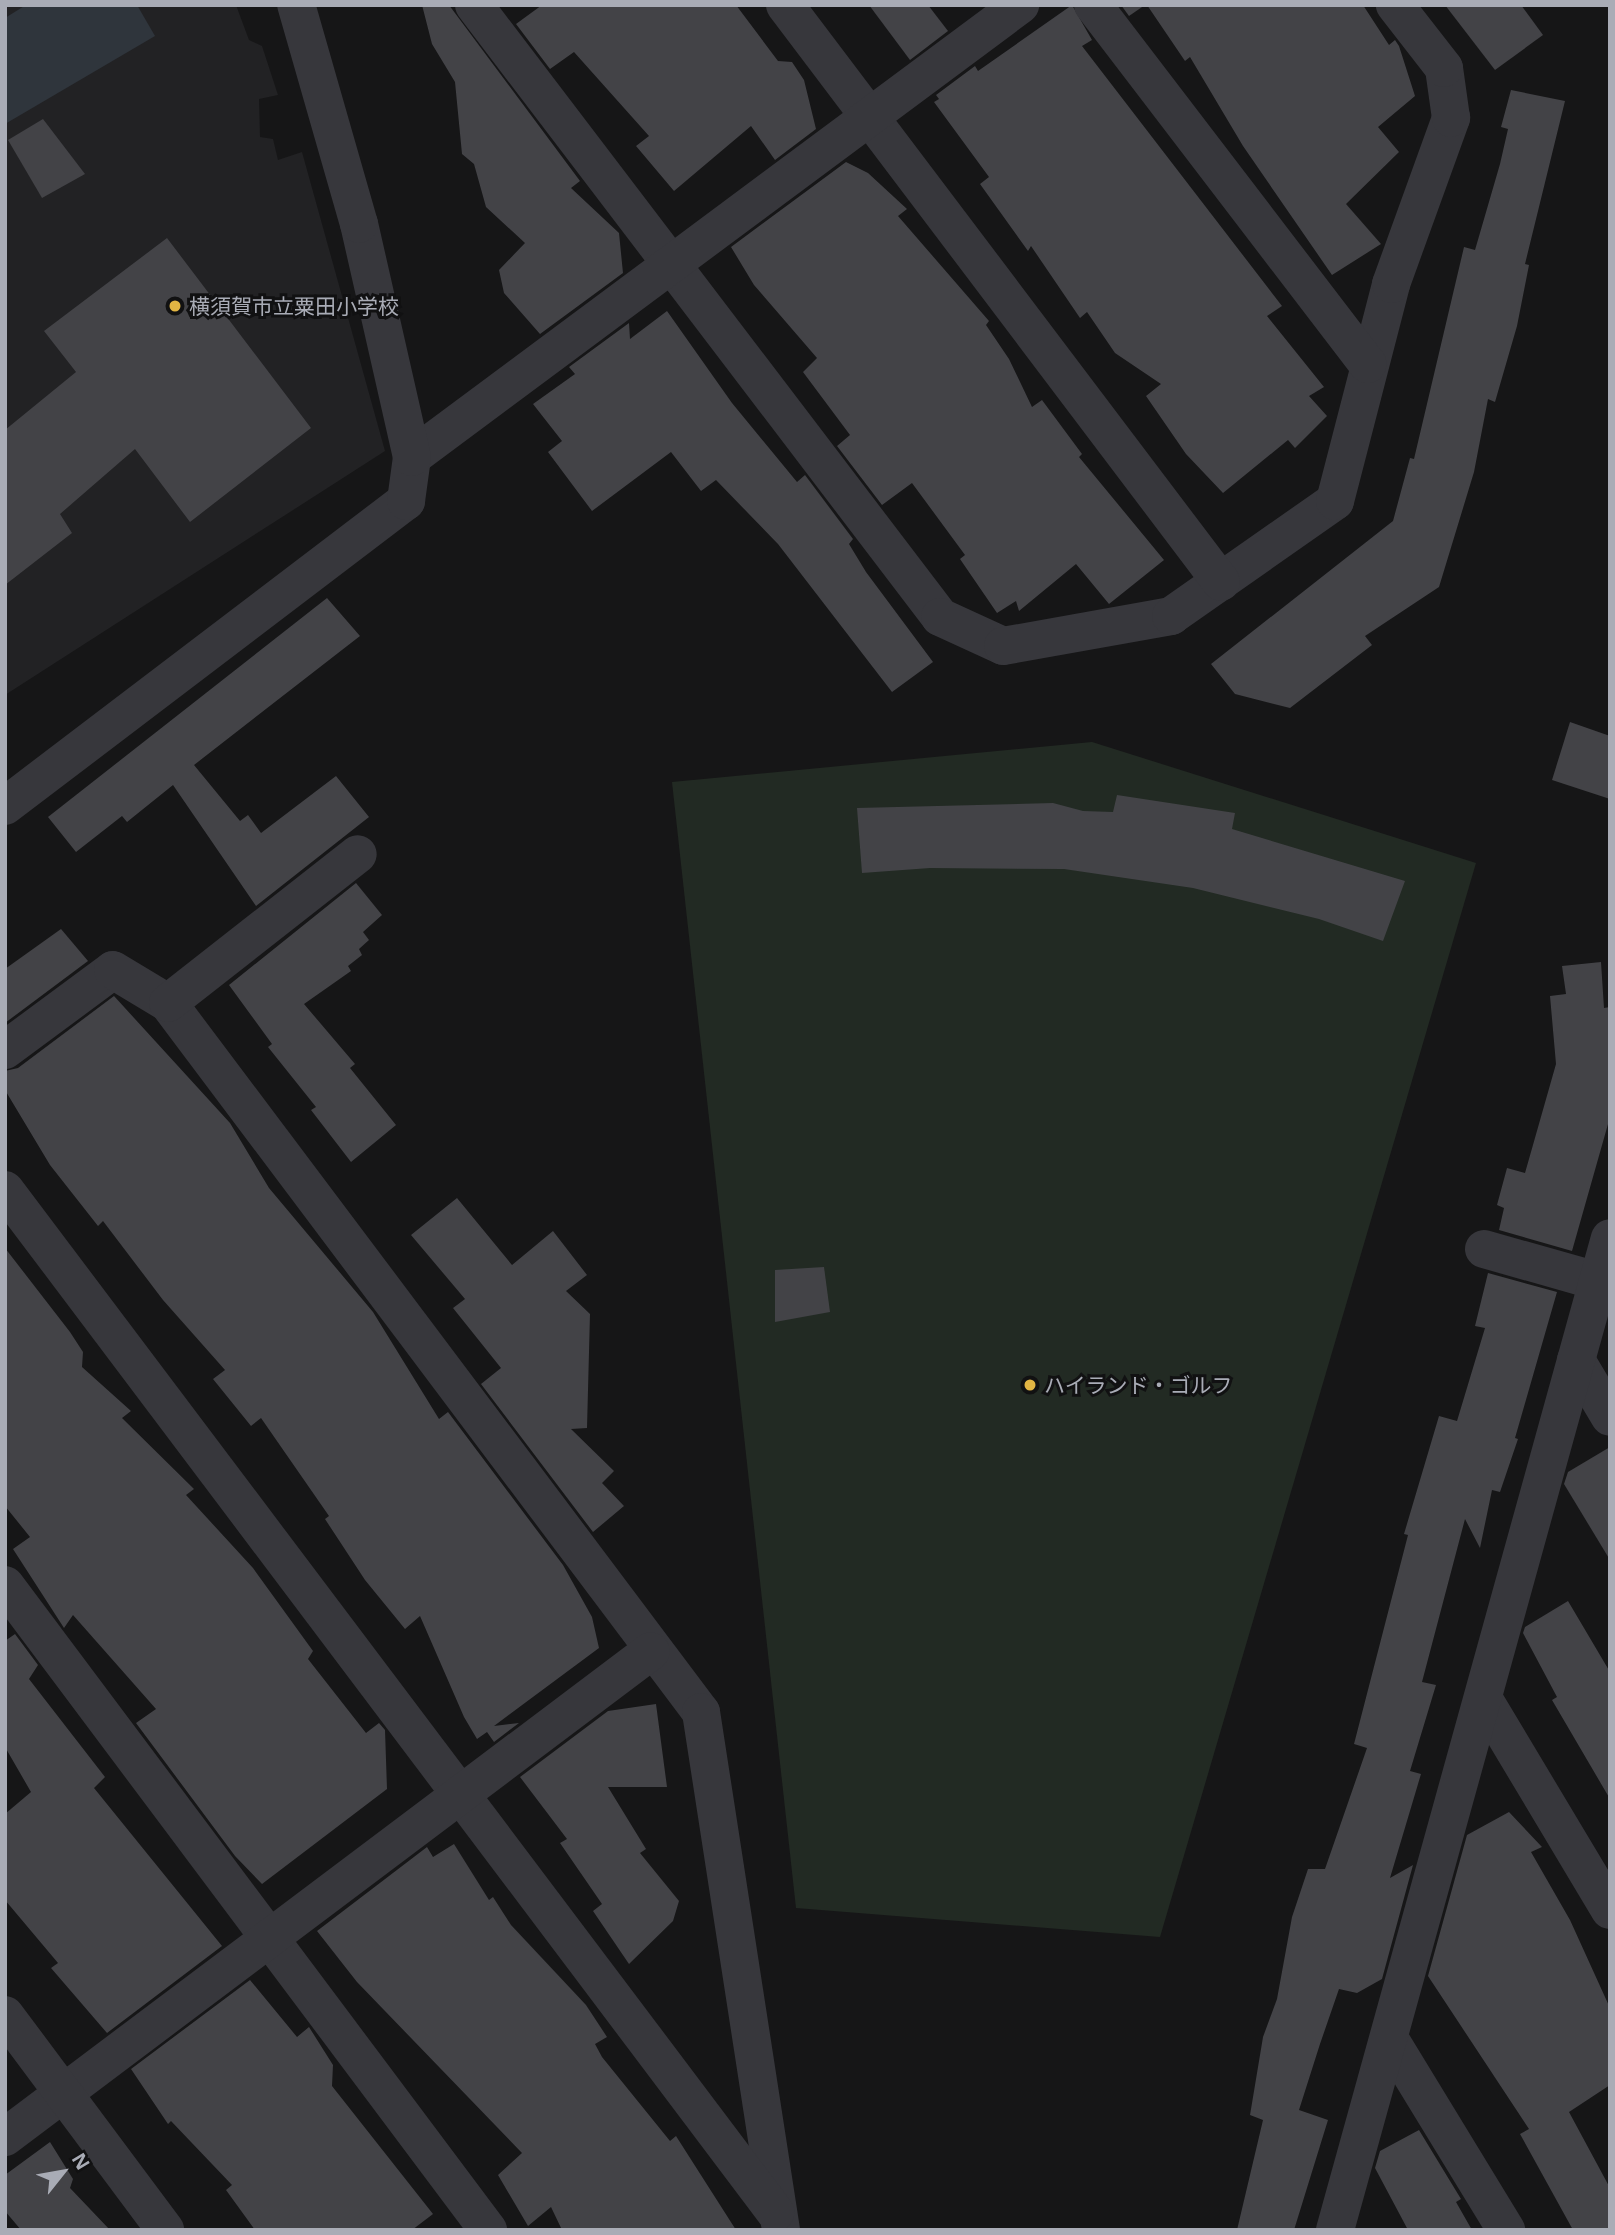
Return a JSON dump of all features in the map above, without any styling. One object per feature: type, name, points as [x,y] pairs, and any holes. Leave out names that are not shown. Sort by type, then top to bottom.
[{"type":"street","points":[[5,806],[406,500],[412,457],[359,224],[296,5]]},
{"type":"street","points":[[474,5],[668,264],[940,617],[1003,646],[1171,616],[1335,501],[1367,363],[1451,118],[1444,68],[1395,5]]},
{"type":"street","points":[[785,5],[1221,582]]},
{"type":"street","points":[[412,457],[668,264],[1020,5]]},
{"type":"street","points":[[1093,5],[1367,363]]},
{"type":"street","points":[[168,1003],[358,854]]},
{"type":"street","points":[[5,1050],[113,970],[168,1003],[652,1651],[701,1712],[780,2223]]},
{"type":"street","points":[[5,1190],[780,2223]]},
{"type":"street","points":[[1335,2230],[1610,1238]]},
{"type":"street","points":[[1484,1249],[1597,1281]]},
{"type":"street","points":[[1576,1360],[1610,1418]]},
{"type":"street","points":[[5,1585],[272,1937],[488,2230]]},
{"type":"street","points":[[5,2137],[652,1651]]},
{"type":"street","points":[[1483,1699],[1610,1910]]},
{"type":"street","points":[[5,2015],[165,2230]]},
{"type":"street","points":[[1389,2038],[1506,2230]]},
{"type":"shaded area","name":"横須賀市立粟田小学校","points":[[5,5],[236,5],[249,40],[262,46],[278,95],[259,99],[260,137],[273,139],[278,160],[302,152],[385,451],[5,695]]},
{"type":"shaded area","points":[[26,5],[137,5],[155,36],[5,124],[5,18]]},
{"type":"shaded area","name":"ハイランド・ゴルフ","points":[[1092,742],[1476,863],[1160,1937],[796,1908],[672,782]]},
{"type":"building","points":[[422,5],[449,5],[580,181],[571,188],[619,233],[623,273],[540,334],[504,293],[499,270],[525,243],[486,207],[474,164],[462,154],[455,82],[432,44]]},
{"type":"building","points":[[542,5],[736,5],[778,61],[792,62],[804,80],[816,129],[775,160],[751,126],[674,191],[636,146],[649,136],[574,52],[550,69],[516,24]]},
{"type":"building","points":[[869,5],[928,5],[948,31],[910,60]]},
{"type":"building","points":[[1072,5],[1092,40],[1082,46],[1282,306],[1267,316],[1324,387],[1309,396],[1327,416],[1295,448],[1288,440],[1223,493],[1186,454],[1146,396],[1161,384],[1115,353],[1087,312],[1080,318],[1031,246],[1028,251],[980,184],[989,177],[934,102],[939,99],[936,95],[975,66],[978,71]]},
{"type":"building","points":[[1121,5],[1145,5],[1129,16]]},
{"type":"building","points":[[1147,5],[1363,5],[1389,45],[1395,40],[1399,46],[1415,96],[1378,127],[1399,152],[1346,204],[1381,244],[1332,275],[1243,146],[1190,57],[1185,61]]},
{"type":"building","points":[[1445,5],[1521,5],[1543,35],[1495,70]]},
{"type":"building","points":[[1511,90],[1565,101],[1525,264],[1529,265],[1517,326],[1495,402],[1488,399],[1474,472],[1439,587],[1365,636],[1372,645],[1290,708],[1235,694],[1211,664],[1393,521],[1410,458],[1414,459],[1464,247],[1475,250],[1500,164],[1508,129],[1501,127]]},
{"type":"building","points":[[43,119],[85,174],[42,198],[8,140]]},
{"type":"building","points":[[846,162],[868,173],[907,209],[898,216],[989,321],[986,325],[1009,359],[1032,407],[1042,400],[1082,454],[1079,457],[1164,560],[1109,604],[1076,564],[1019,611],[1016,601],[997,613],[960,559],[965,555],[912,483],[882,505],[837,446],[850,435],[803,372],[817,358],[754,285],[731,247]]},
{"type":"building","points":[[167,238],[311,428],[190,522],[135,449],[60,514],[72,533],[5,585],[5,430],[76,372],[44,331]]},
{"type":"building","points":[[667,311],[732,403],[797,482],[805,475],[853,539],[849,544],[866,572],[933,662],[892,692],[778,544],[716,480],[701,491],[671,452],[592,511],[548,452],[562,441],[533,404],[575,374],[569,367],[629,323],[630,339]]},
{"type":"building","points":[[327,598],[360,636],[194,765],[240,821],[248,815],[261,833],[336,776],[369,817],[256,906],[173,785],[127,822],[122,816],[76,852],[48,817]]},
{"type":"building","points":[[1570,722],[1610,736],[1610,799],[1552,780]]},
{"type":"building","points":[[1117,795],[1235,813],[1232,829],[1405,881],[1383,941],[1319,919],[1193,888],[1064,869],[930,868],[862,873],[857,808],[1053,803],[1083,811],[1113,812]]},
{"type":"building","points":[[356,883],[382,915],[363,932],[369,940],[359,949],[362,955],[348,966],[351,971],[304,1004],[355,1064],[350,1068],[396,1125],[351,1162],[311,1110],[316,1107],[268,1047],[272,1044],[229,985]]},
{"type":"building","points":[[61,929],[88,961],[5,1023],[5,969]]},
{"type":"building","points":[[1601,962],[1604,1008],[1610,1007],[1610,1117],[1572,1251],[1499,1230],[1504,1208],[1497,1205],[1507,1168],[1525,1173],[1556,1064],[1550,996],[1566,994],[1562,966]]},
{"type":"building","points":[[114,996],[230,1123],[269,1188],[373,1312],[439,1419],[448,1412],[563,1565],[592,1617],[599,1648],[494,1726],[519,1723],[494,1742],[487,1732],[477,1739],[464,1717],[420,1616],[405,1629],[365,1580],[325,1519],[329,1516],[261,1418],[251,1426],[213,1379],[225,1370],[163,1300],[103,1221],[98,1226],[50,1165],[5,1090],[5,1071],[18,1068]]},
{"type":"building","points":[[457,1198],[512,1265],[553,1231],[587,1275],[566,1291],[590,1314],[587,1428],[571,1429],[614,1471],[602,1483],[624,1506],[593,1532],[481,1384],[501,1368],[453,1308],[465,1299],[411,1235]]},
{"type":"building","points":[[5,1248],[83,1352],[82,1367],[131,1411],[122,1418],[194,1489],[186,1495],[253,1568],[313,1651],[308,1659],[366,1733],[379,1723],[385,1730],[387,1789],[262,1884],[235,1856],[136,1723],[156,1709],[73,1615],[64,1628],[13,1549],[30,1537],[5,1506]]},
{"type":"building","points":[[824,1267],[830,1312],[775,1322],[775,1270]]},
{"type":"building","points":[[1488,1273],[1557,1292],[1515,1438],[1518,1439],[1500,1492],[1492,1490],[1480,1548],[1465,1519],[1422,1682],[1436,1685],[1410,1771],[1421,1774],[1390,1878],[1413,1865],[1382,1979],[1357,1993],[1339,1989],[1320,2044],[1299,2110],[1328,2120],[1294,2230],[1237,2230],[1263,2120],[1250,2115],[1263,2037],[1277,1999],[1292,1917],[1308,1869],[1325,1869],[1367,1748],[1354,1744],[1408,1535],[1404,1534],[1439,1416],[1457,1421],[1485,1328],[1475,1326]]},
{"type":"building","points":[[1610,1447],[1610,1560],[1564,1484],[1568,1472]]},
{"type":"building","points":[[1568,1601],[1610,1672],[1610,1799],[1552,1700],[1557,1697],[1523,1633],[1525,1627]]},
{"type":"building","points":[[15,1634],[38,1665],[29,1679],[105,1777],[94,1788],[222,1946],[107,2033],[51,1968],[58,1963],[5,1900],[5,1814],[31,1792],[5,1747],[5,1641]]},
{"type":"building","points":[[656,1704],[667,1787],[608,1787],[646,1849],[640,1853],[679,1901],[673,1921],[629,1964],[593,1911],[602,1904],[560,1843],[567,1839],[520,1777],[608,1711]]},
{"type":"building","points":[[1509,1812],[1542,1847],[1531,1852],[1570,1920],[1610,2008],[1610,2085],[1569,2112],[1610,2188],[1610,2230],[1573,2230],[1520,2134],[1529,2129],[1428,1976],[1467,1835]]},
{"type":"building","points":[[454,1844],[489,1900],[493,1897],[511,1925],[586,2005],[607,2037],[595,2044],[602,2057],[670,2141],[676,2136],[736,2230],[562,2230],[551,2207],[528,2226],[498,2175],[522,2153],[357,1982],[317,1931],[427,1847],[433,1857]]},
{"type":"building","points":[[250,1980],[297,2037],[309,2027],[333,2065],[332,2086],[433,2214],[412,2230],[255,2230],[226,2190],[232,2185],[171,2121],[168,2124],[131,2069]]},
{"type":"building","points":[[1419,2130],[1461,2199],[1456,2202],[1472,2230],[1408,2230],[1375,2168],[1380,2151]]},
{"type":"building","points":[[50,2142],[73,2179],[70,2188],[110,2230],[21,2230],[5,2211],[5,2175]]},
{"type":"place","name":"横須賀市立粟田小学校","points":[[175,306]]},
{"type":"place","name":"ハイランド・ゴルフ","points":[[1030,1385]]}]
